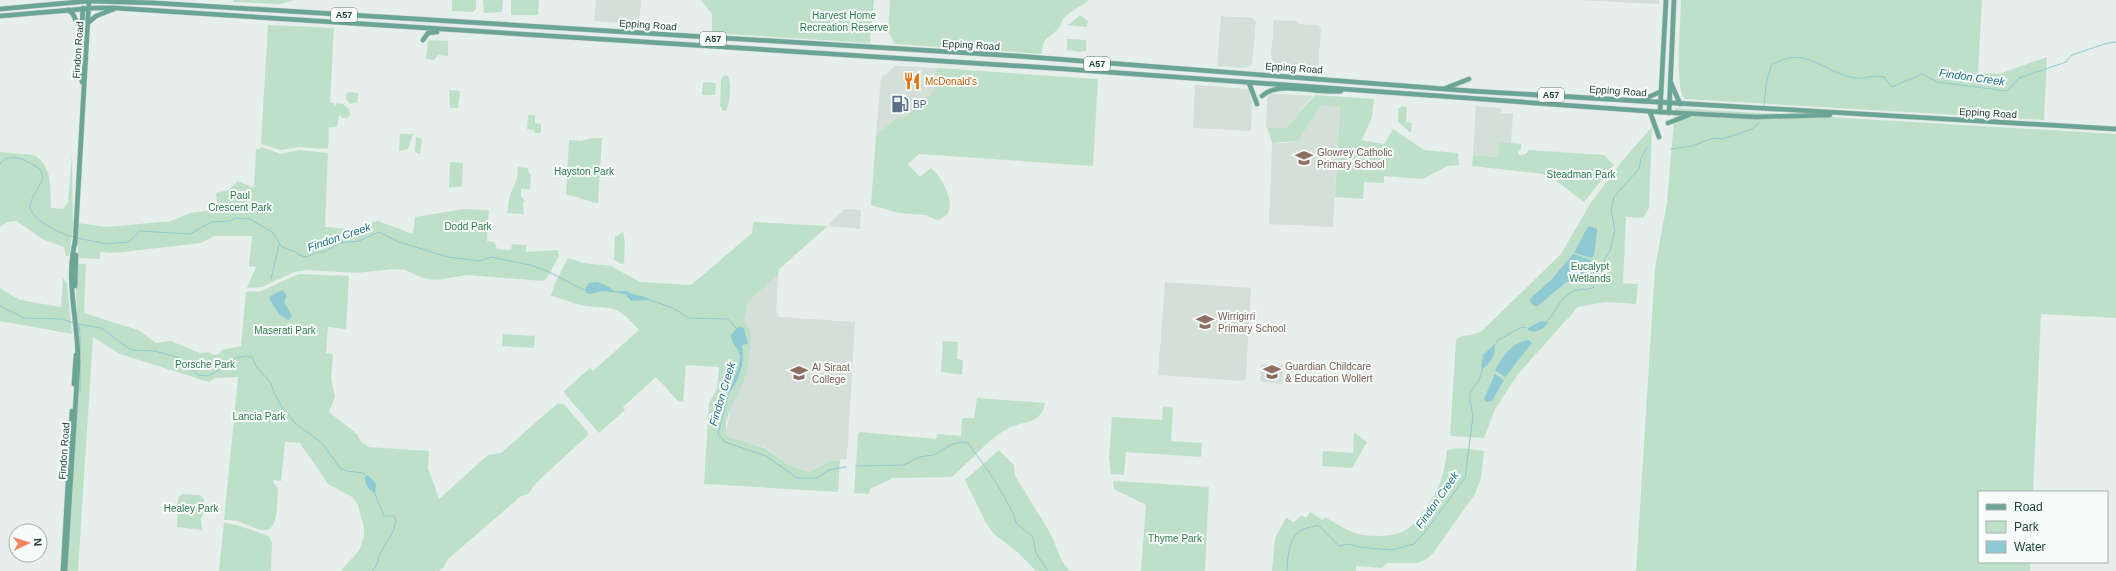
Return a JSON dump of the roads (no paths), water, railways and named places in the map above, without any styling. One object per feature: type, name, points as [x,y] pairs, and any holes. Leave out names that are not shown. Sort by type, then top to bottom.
[{"type":"main road","points":[[57,4],[64,0]]},
{"type":"main road","name":"Findon Road","points":[[64,571],[77,332],[75,242],[83,92],[90,8],[89,0]]},
{"type":"main road","name":"Epping Road","points":[[0,9],[102,0],[1017,56],[1442,89],[1669,104],[2116,129]]},
{"type":"main road","points":[[1660,112],[1666,0]]},
{"type":"main road","points":[[1668,113],[1671,83],[1674,0]]},
{"type":"main road","name":"Findon Road","points":[[83,1],[80,57],[83,92]]},
{"type":"main road","name":"Epping Road","points":[[0,16],[90,8],[115,8],[154,12],[411,26],[469,32],[942,61],[1650,112],[1779,118],[1858,114]]},
{"type":"main road","points":[[89,24],[96,16],[115,8]]},
{"type":"main road","points":[[68,10],[74,17],[81,34]]},
{"type":"main road","points":[[423,40],[431,32],[469,32]]},
{"type":"main road","points":[[1442,89],[1469,79]]},
{"type":"main road","points":[[1248,82],[1257,104]]},
{"type":"main road","points":[[1671,83],[1680,104]]},
{"type":"main road","points":[[1262,96],[1266,92],[1278,88],[1335,92],[1349,90]]},
{"type":"main road","points":[[1638,101],[1660,92]]},
{"type":"main road","points":[[1772,109],[1778,112],[1779,118]]},
{"type":"main road","points":[[1650,112],[1659,137]]},
{"type":"main road","points":[[1668,123],[1692,114]]},
{"type":"water","points":[[1590,226],[1597,229],[1594,255],[1592,258],[1574,253],[1587,228]]},
{"type":"water","points":[[1573,254],[1591,260],[1591,270],[1582,277],[1565,283],[1538,306],[1534,306],[1530,302],[1531,298],[1552,279]]},
{"type":"water","points":[[598,282],[614,291],[627,291],[651,300],[631,301],[626,295],[602,291],[590,294],[586,293],[585,289],[589,283]]},
{"type":"water","points":[[282,290],[287,295],[284,302],[292,316],[288,320],[280,315],[269,299],[270,296]]},
{"type":"water","points":[[1541,321],[1548,323],[1539,330],[1528,330],[1528,328]]},
{"type":"water","points":[[738,327],[744,328],[748,343],[742,346],[742,366],[738,378],[728,395],[740,361],[739,353],[731,338],[731,335]]},
{"type":"water","points":[[1529,340],[1532,343],[1505,377],[1495,370],[1509,350],[1517,344]]},
{"type":"water","points":[[1495,344],[1491,360],[1487,366],[1481,369],[1483,355]]},
{"type":"water","points":[[1495,374],[1504,380],[1492,401],[1486,402],[1484,399]]},
{"type":"water","points":[[368,475],[376,484],[375,494],[369,489],[366,483],[365,477]]},
{"type":"waterway","name":"Findon Creek","points":[[1764,105],[1766,85],[1771,65],[1784,59],[1795,57],[1814,62],[1833,71],[1856,78],[1877,76],[1884,77],[1892,87],[1922,74],[1937,82],[2007,91],[2019,78],[2066,62],[2072,55],[2104,44],[2116,42]]},
{"type":"waterway","name":"Findon Creek","points":[[1671,149],[1692,146],[1714,138],[1723,139],[1752,129],[1759,123]]},
{"type":"waterway","name":"Findon Creek","points":[[1605,273],[1604,260],[1610,251],[1615,230],[1611,210],[1614,197],[1639,169],[1641,158],[1647,148]]},
{"type":"waterway","name":"Findon Creek","points":[[0,164],[4,160],[14,158],[31,163],[40,169],[43,177],[31,203],[31,211],[48,226],[63,234],[74,237]]},
{"type":"waterway","name":"Findon Creek","points":[[77,238],[107,244],[129,242],[140,231],[190,234],[211,222],[230,221],[235,218],[250,219],[272,232],[282,247],[306,257],[318,252],[324,252],[340,243],[359,241],[379,232],[399,242],[448,257],[480,261],[491,257],[530,265],[547,271],[584,290]]},
{"type":"waterway","points":[[271,279],[279,245]]},
{"type":"waterway","name":"Findon Creek","points":[[1547,321],[1561,301],[1571,292],[1594,287]]},
{"type":"waterway","name":"Findon Creek","points":[[650,300],[673,308],[689,318],[728,319],[737,329]]},
{"type":"waterway","points":[[0,306],[24,318],[62,319],[74,323]]},
{"type":"waterway","points":[[77,324],[101,328],[131,350],[155,351],[180,358],[198,375],[208,376],[224,367],[235,358],[246,356],[253,358],[256,366],[271,383],[274,393],[283,409],[295,423],[321,442],[340,468],[346,471],[363,473],[366,475]]},
{"type":"waterway","points":[[79,324],[80,332]]},
{"type":"waterway","name":"Findon Creek","points":[[1495,345],[1498,340],[1522,327],[1527,328]]},
{"type":"waterway","points":[[80,336],[80,391]]},
{"type":"waterway","name":"Findon Creek","points":[[1287,571],[1291,542],[1294,537],[1297,533],[1304,529],[1318,525],[1339,546],[1350,544],[1358,547],[1392,550],[1414,544],[1465,478],[1473,416],[1470,392],[1479,380],[1483,369]]},
{"type":"waterway","name":"Findon Creek","points":[[728,395],[718,434],[725,442],[766,456],[797,478],[817,478],[829,470],[846,467]]},
{"type":"waterway","name":"Findon Creek","points":[[856,466],[904,465],[919,457],[934,455],[950,445],[961,442],[968,443],[996,482],[1014,515],[1016,523],[1033,537],[1036,553],[1048,571]]},
{"type":"waterway","points":[[372,571],[376,567],[382,550],[392,533],[396,521],[394,516],[384,516],[375,494]]},
{"type":"place","name":"McDonald's","points":[[912,81]]},
{"type":"place","name":"BP","points":[[900,104]]},
{"type":"place","name":"Glowrey Catholic Primary School","points":[[1304,158]]},
{"type":"place","name":"Wirrigirri Primary School","points":[[1205,322]]},
{"type":"place","name":"Guardian Childcare & Education Wollert","points":[[1272,372]]},
{"type":"place","name":"Al Siraat College","points":[[799,373]]},
{"type":"park label","name":"Harvest Home Recreation Reserve","points":[[844,20]]},
{"type":"park label","name":"Hayston Park","points":[[584,171]]},
{"type":"park label","name":"Steadman Park","points":[[1581,174]]},
{"type":"park label","name":"Paul Crescent Park","points":[[240,200]]},
{"type":"park label","name":"Dodd Park","points":[[468,226]]},
{"type":"park label","name":"Eucalypt Wetlands","points":[[1590,272]]},
{"type":"park label","name":"Maserati Park","points":[[285,330]]},
{"type":"park label","name":"Porsche Park","points":[[205,364]]},
{"type":"park label","name":"Lancia Park","points":[[259,416]]},
{"type":"park label","name":"Healey Park","points":[[191,508]]},
{"type":"park label","name":"Thyme Park","points":[[1175,538]]}]
